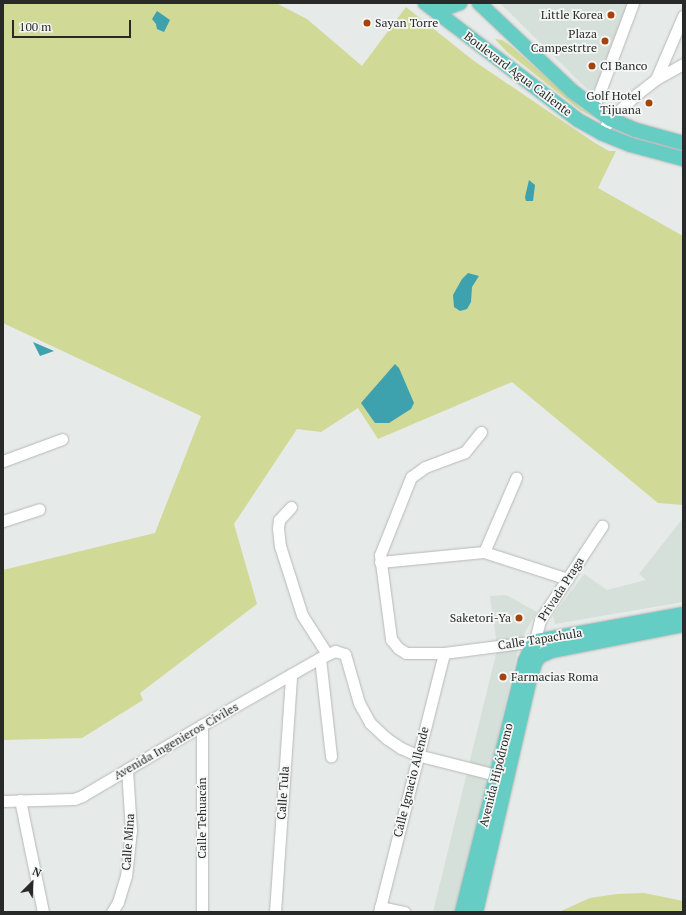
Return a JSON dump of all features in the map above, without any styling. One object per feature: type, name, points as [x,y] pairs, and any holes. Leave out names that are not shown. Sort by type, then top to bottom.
[{"type":"main road","name":"Boulevard Agua Caliente","points":[[425,3],[578,120],[601,133],[631,145],[683,159]]},
{"type":"main road","points":[[432,3],[450,7],[460,3]]},
{"type":"main road","name":"Boulevard Agua Caliente","points":[[479,3],[572,91],[610,119],[636,130],[683,143]]},
{"type":"main road","name":"Calle Tapachula","points":[[537,641],[683,614]]},
{"type":"main road","name":"Calle Tapachula","points":[[540,656],[552,651],[683,625]]},
{"type":"main road","name":"Avenida Hipódromo","points":[[476,912],[527,655],[537,641]]},
{"type":"main road","name":"Avenida Hipódromo","points":[[462,912],[533,668],[540,656]]},
{"type":"street","points":[[594,107],[633,3]]},
{"type":"street","points":[[656,79],[683,16]]},
{"type":"street","points":[[601,133],[610,119],[622,107],[656,79],[683,64]]},
{"type":"street","points":[[481,432],[465,452],[425,467],[411,477],[383,546],[380,562],[484,552],[568,579]]},
{"type":"street","points":[[3,461],[62,439]]},
{"type":"street","points":[[484,552],[516,478]]},
{"type":"street","points":[[290,508],[279,520],[278,528],[280,546],[302,615],[323,656],[331,756]]},
{"type":"street","points":[[3,521],[39,509]]},
{"type":"street","name":"Privada Praga","points":[[540,656],[537,641],[537,629],[540,620],[602,526]]},
{"type":"street","name":"Calle Tapachula","points":[[380,562],[391,639],[398,648],[406,653],[444,653],[537,641]]},
{"type":"street","name":"Avenida Ingenieros Civiles","points":[[3,801],[74,799],[323,656],[335,651],[341,651],[348,661],[353,686],[359,702],[370,723],[386,738],[401,748],[417,755]]},
{"type":"street","name":"Calle Ignacio Allende","points":[[380,910],[417,755],[444,653]]},
{"type":"street","name":"Calle Tula","points":[[275,912],[291,675]]},
{"type":"street","name":"Calle Tehuacán","points":[[202,725],[202,912]]},
{"type":"street","points":[[417,755],[502,777]]},
{"type":"street","name":"Calle Mina","points":[[112,912],[118,902],[126,876],[131,830],[127,769]]},
{"type":"street","points":[[20,800],[43,912]]},
{"type":"street","points":[[380,910],[404,912]]},
{"type":"shaded area","points":[[500,3],[631,3],[631,7],[594,90],[589,91]]},
{"type":"shaded area","points":[[683,518],[683,602],[555,624],[553,615],[584,574],[607,590],[646,580],[639,574]]},
{"type":"shaded area","points":[[506,595],[537,612],[525,632],[517,653],[457,912],[433,912],[496,654],[496,638],[490,596]]},
{"type":"green space","points":[[3,3],[276,3],[307,19],[362,66],[406,7],[474,61],[595,143],[609,151],[616,151],[598,188],[683,236],[683,505],[658,503],[512,382],[378,439],[358,408],[321,432],[297,429],[234,524],[257,604],[140,693],[143,700],[82,738],[3,740],[3,570],[155,533],[201,416],[3,323]]},
{"type":"green space","points":[[495,39],[502,40],[511,46],[581,108],[599,120],[580,110],[507,52]]},
{"type":"green space","points":[[644,893],[683,901],[683,912],[559,912],[590,898],[617,894]]},
{"type":"water","points":[[157,11],[170,20],[164,32],[157,29],[156,24],[152,19]]},
{"type":"water","points":[[529,180],[535,185],[533,201],[526,201],[525,197]]},
{"type":"water","points":[[468,273],[479,276],[472,287],[471,302],[467,309],[460,311],[454,307],[453,295],[462,279]]},
{"type":"water","points":[[33,342],[54,351],[40,356]]},
{"type":"water","points":[[395,364],[399,368],[414,403],[411,409],[389,423],[375,423],[361,403]]},
{"type":"place","name":"Little Korea","points":[[611,15]]},
{"type":"place","name":"Sayan Torre","points":[[367,23]]},
{"type":"place","name":"Plaza Campestrtre","points":[[605,41]]},
{"type":"place","name":"CI Banco","points":[[592,66]]},
{"type":"place","name":"Golf Hotel Tijuana","points":[[649,103]]},
{"type":"place","name":"Saketori-Ya","points":[[519,618]]},
{"type":"place","name":"Farmacias Roma","points":[[503,677]]}]
